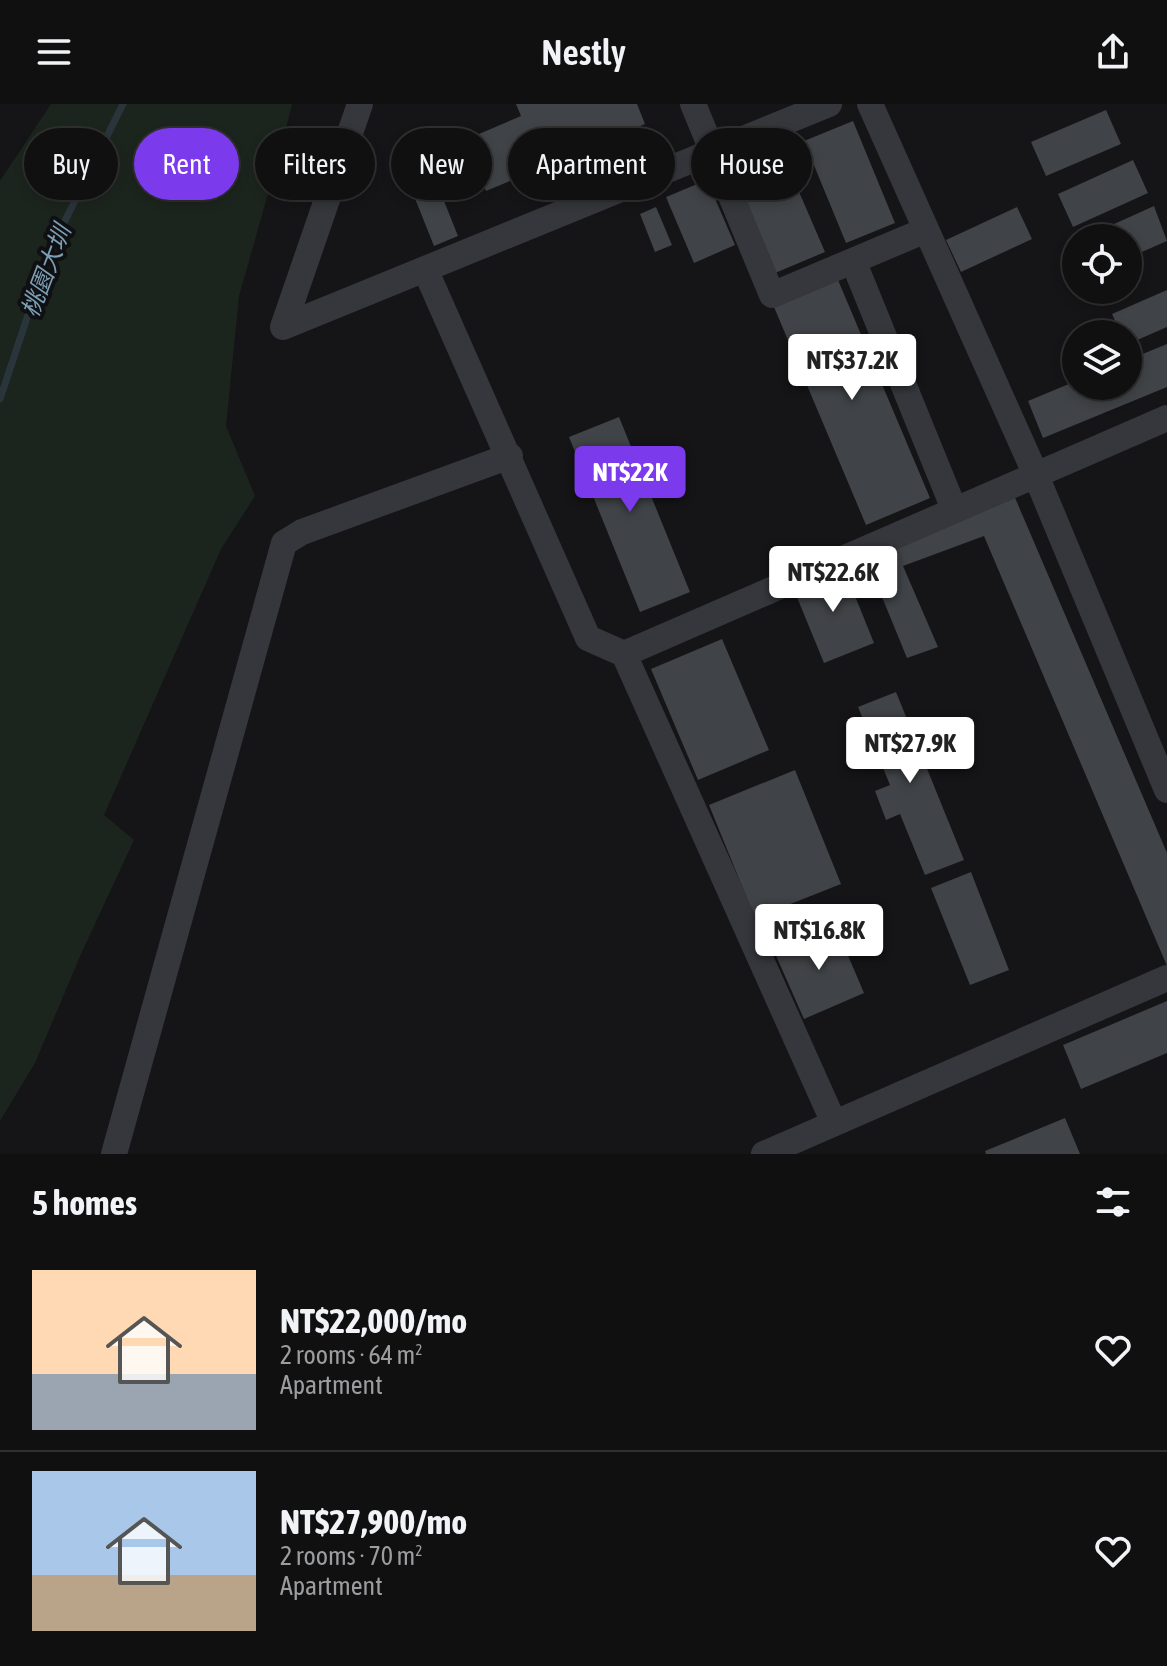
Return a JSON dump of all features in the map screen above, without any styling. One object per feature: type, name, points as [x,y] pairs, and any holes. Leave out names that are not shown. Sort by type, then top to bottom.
[{"type":"lane","points":[[360,104],[283,327],[691,160]]},
{"type":"lane","points":[[693,104],[703,128]]},
{"type":"lane","points":[[770,128],[829,104]]},
{"type":"lane","points":[[870,104],[1035,473],[1167,790]]},
{"type":"lane","points":[[733,200],[772,295],[854,263],[926,230]]},
{"type":"lane","points":[[854,263],[954,509]]},
{"type":"lane","points":[[425,269],[588,638],[624,654],[834,1123]]},
{"type":"lane","points":[[624,654],[1167,418]]},
{"type":"lane","points":[[114,1154],[284,543],[302,532],[510,456]]},
{"type":"lane","points":[[764,1154],[793,1147],[834,1123],[1167,978]]},
{"type":"shaded area","points":[[51,104],[292,104],[286,128],[255,128],[255,200],[266,200],[239,296],[226,426],[255,496],[221,549],[104,815],[134,840],[35,1063],[0,1121],[0,181],[24,145],[24,200],[118,200],[118,128],[35,128]]},
{"type":"building","points":[[516,104],[637,104],[645,124],[636,128],[508,128],[508,182],[492,188],[492,128],[521,116]]},
{"type":"building","points":[[1106,110],[1121,144],[1046,176],[1031,142]]},
{"type":"building","points":[[853,121],[895,223],[846,243],[812,160],[812,138]]},
{"type":"building","points":[[1133,160],[1148,193],[1080,224],[1072,224],[1058,194]]},
{"type":"building","points":[[691,187],[691,200],[716,200],[735,245],[694,263],[667,200],[675,200],[675,193]]},
{"type":"building","points":[[416,200],[444,200],[458,236],[434,246]]},
{"type":"building","points":[[744,200],[803,200],[825,252],[775,273]]},
{"type":"building","points":[[1154,206],[1167,241],[1142,252],[1142,224],[1114,224]]},
{"type":"building","points":[[656,207],[672,245],[655,252],[640,214]]},
{"type":"building","points":[[1017,207],[1032,239],[961,272],[946,240]]},
{"type":"building","points":[[838,280],[930,498],[866,525],[774,307]]},
{"type":"building","points":[[1167,290],[1167,327],[1142,338],[1142,320],[1115,320],[1112,314],[1142,304],[1142,301]]},
{"type":"building","points":[[1167,344],[1167,387],[1142,397],[1142,354]]},
{"type":"building","points":[[1062,387],[1062,400],[1135,400],[1043,438],[1028,401]]},
{"type":"building","points":[[619,417],[690,592],[640,612],[569,437]]},
{"type":"building","points":[[1013,493],[1167,853],[1167,966],[984,536],[903,566],[938,647],[907,658],[866,558]]},
{"type":"building","points":[[842,564],[874,643],[824,663],[792,585]]},
{"type":"building","points":[[722,639],[769,750],[698,780],[651,669]]},
{"type":"building","points":[[896,692],[964,860],[925,875],[900,814],[886,820],[875,791],[890,785],[858,707]]},
{"type":"building","points":[[795,770],[841,884],[755,918],[709,805]]},
{"type":"building","points":[[971,872],[1009,970],[970,985],[931,888]]},
{"type":"building","points":[[835,925],[864,993],[804,1019],[774,951]]},
{"type":"building","points":[[1167,1001],[1167,1053],[1081,1089],[1063,1045]]},
{"type":"building","points":[[1065,1118],[1080,1154],[986,1154],[985,1151]]},
{"type":"waterway","name":"桃園大圳","points":[[0,399],[48,255],[123,104]]}]
